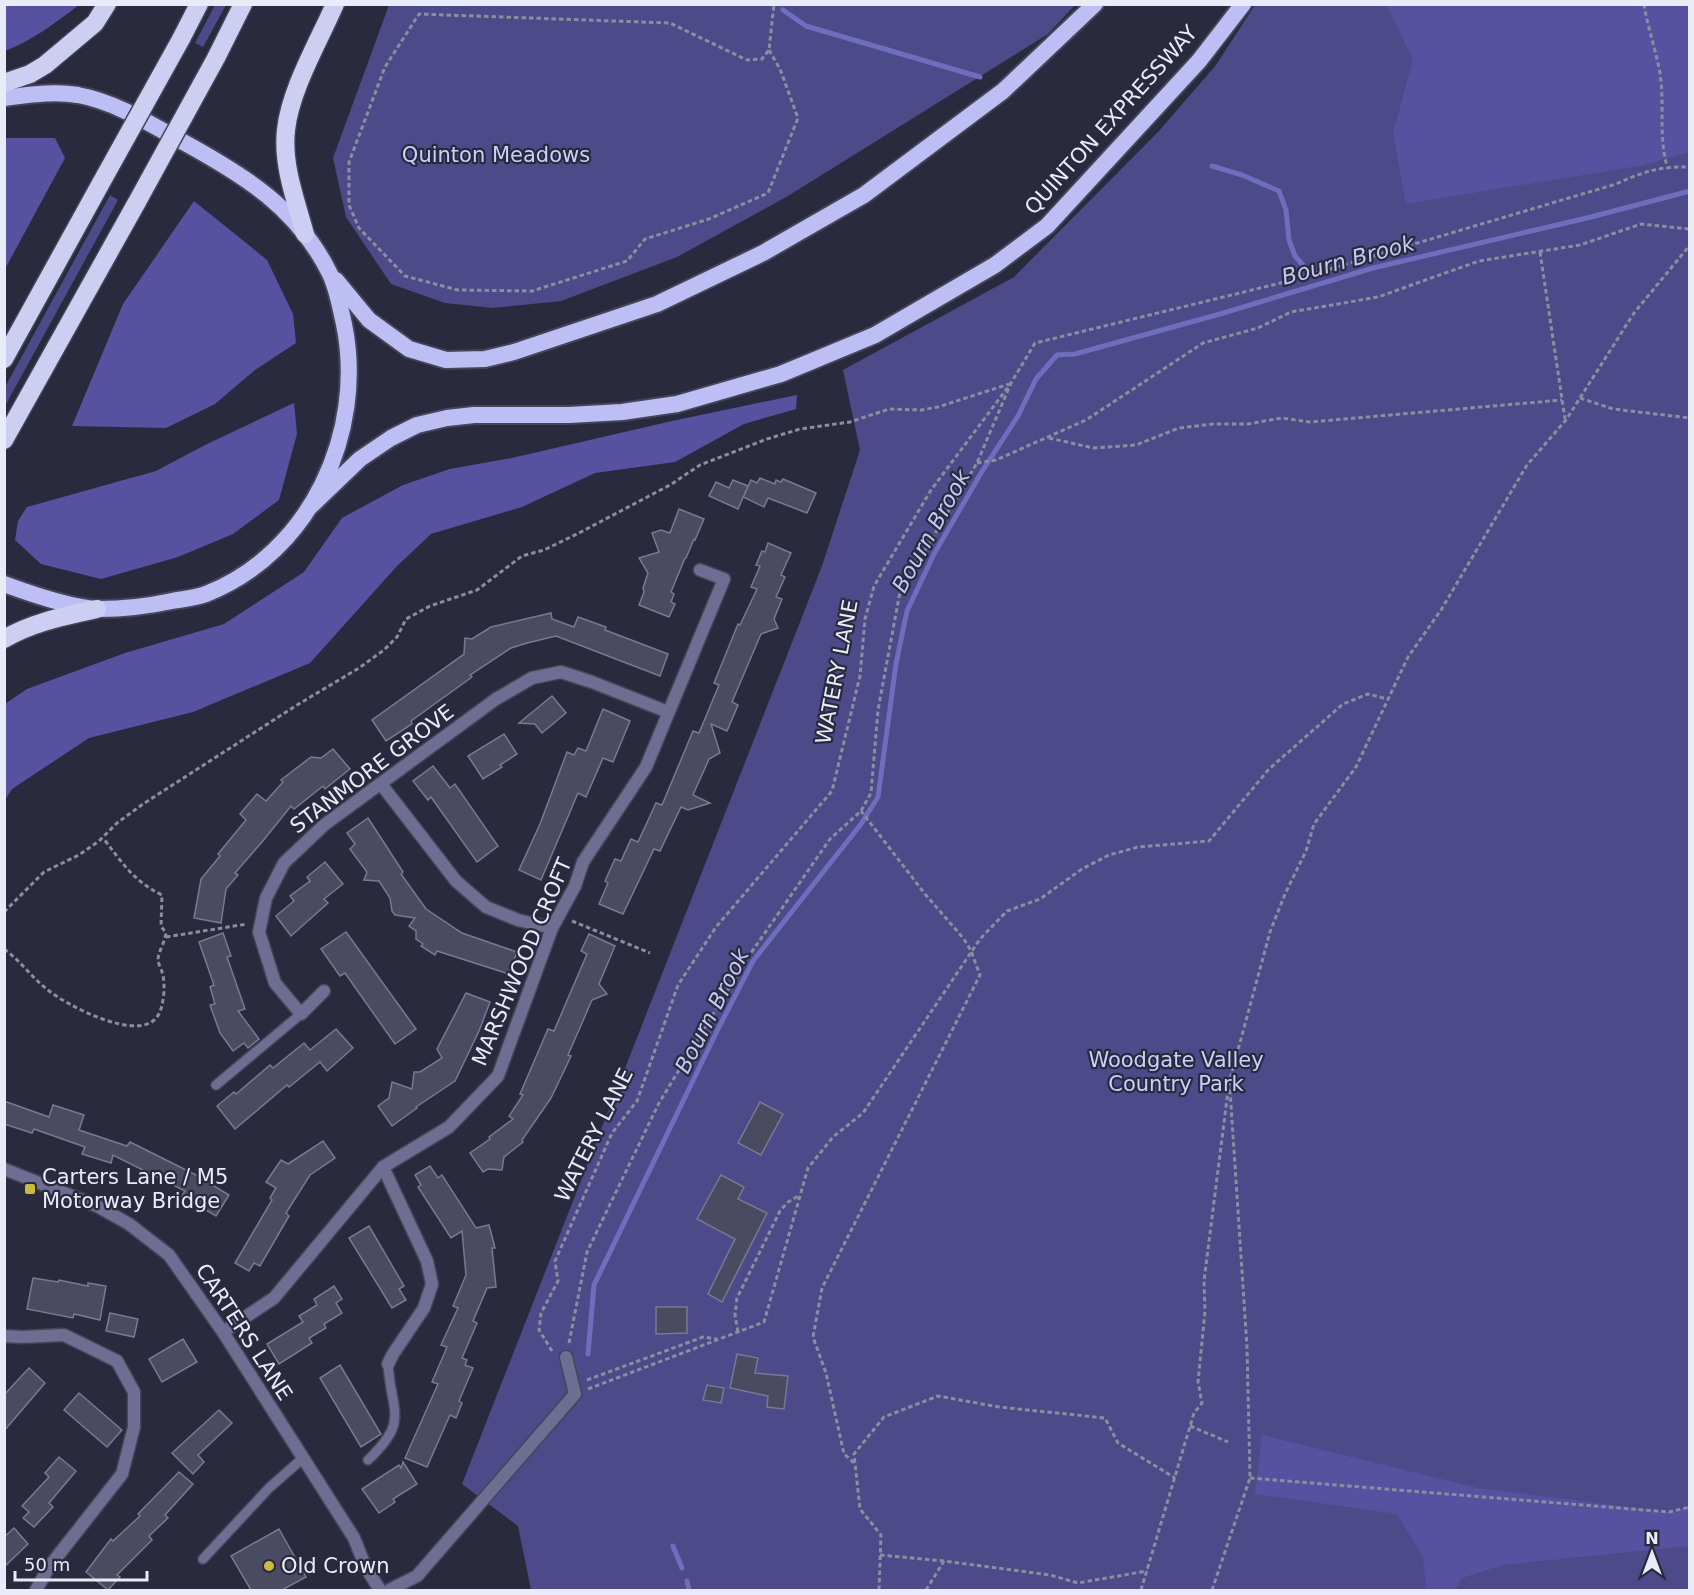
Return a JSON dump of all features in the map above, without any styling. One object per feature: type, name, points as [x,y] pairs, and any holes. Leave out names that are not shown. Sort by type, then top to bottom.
[{"type":"highway","points":[[4,83],[30,74],[45,65],[95,23],[108,4]]},
{"type":"highway","points":[[4,359],[199,4]]},
{"type":"highway","points":[[4,440],[216,58],[243,4]]},
{"type":"highway","points":[[305,234],[288,175],[286,130],[303,75],[335,4]]},
{"type":"highway","points":[[4,99],[57,93],[78,95],[101,101],[148,123],[248,179],[278,203],[305,234],[330,274],[369,320],[409,349],[446,360],[485,359],[514,352],[647,308],[763,252],[864,195],[1003,91],[1095,4]]},
{"type":"highway","name":"QUINTON EXPRESSWAY","points":[[312,505],[360,459],[390,438],[417,425],[474,415],[569,415],[622,412],[677,404],[781,374],[875,335],[995,265],[1047,226],[1199,61],[1243,4]]},
{"type":"highway","points":[[4,71],[64,48]]},
{"type":"highway","points":[[4,639],[19,630],[48,620],[98,609],[153,605],[204,595],[239,578],[293,531],[312,505],[338,447],[345,425],[350,368],[346,332],[330,274]]},
{"type":"highway","points":[[4,584],[42,597],[98,609]]},
{"type":"street","name":"MARSHWOOD CROFT","points":[[223,1332],[274,1298],[383,1167],[449,1127],[498,1076],[552,928],[575,886],[583,862],[646,767],[724,579],[700,570]]},
{"type":"street","name":"STANMORE GROVE","points":[[301,1014],[275,983],[259,932],[266,898],[284,863],[324,825],[496,699],[532,678],[561,672],[668,712]]},
{"type":"street","points":[[381,784],[456,882],[486,907],[518,920],[552,928]]},
{"type":"street","points":[[301,1014],[324,992]]},
{"type":"street","points":[[383,1167],[427,1260],[432,1284],[424,1308],[388,1364]]},
{"type":"street","name":"CARTERS LANE","points":[[4,1169],[97,1206],[129,1224],[169,1255],[223,1332],[354,1538],[366,1568],[380,1590]]},
{"type":"street","points":[[4,1336],[64,1335],[117,1361],[135,1392],[135,1427],[122,1474],[49,1567],[36,1590]]},
{"type":"street","points":[[389,1590],[417,1576],[575,1389],[566,1357]]},
{"type":"lane","points":[[216,1085],[301,1014]]},
{"type":"lane","points":[[368,1460],[393,1430],[395,1410],[389,1386],[388,1364]]},
{"type":"lane","points":[[203,1559],[268,1488],[303,1459]]},
{"type":"path","points":[[769,50],[780,69],[798,118],[768,193],[709,219],[645,239],[627,261],[532,291],[458,290],[405,276],[359,228],[349,205],[349,162],[385,67],[419,14],[670,22],[747,60],[762,59],[769,50],[774,4]]},
{"type":"path","points":[[1644,4],[1647,26],[1661,80],[1662,148],[1667,166]]},
{"type":"path","points":[[566,1357],[587,1252],[659,1103],[744,963],[830,839],[861,811],[871,793],[878,710],[900,592],[977,463],[1011,383],[1035,343],[1293,280],[1616,184],[1645,171],[1667,166],[1689,167]]},
{"type":"path","points":[[977,463],[996,460],[1086,420],[1203,343],[1258,328],[1291,312],[1378,297],[1479,261],[1580,245],[1641,224],[1689,229]]},
{"type":"path","points":[[1141,1590],[1194,1413],[1202,1403],[1198,1382],[1206,1311],[1204,1281],[1229,1083],[1270,932],[1285,894],[1306,851],[1314,824],[1356,766],[1408,657],[1441,610],[1527,465],[1566,420],[1634,313],[1689,245]]},
{"type":"path","points":[[1540,252],[1566,420]]},
{"type":"path","points":[[4,912],[44,872],[79,855],[102,838],[117,823],[169,787],[384,650],[397,637],[406,619],[430,606],[477,590],[522,556],[544,550],[569,538],[670,485],[700,465],[767,439],[800,429],[850,422],[889,409],[921,410],[938,407],[1011,383]]},
{"type":"path","name":"WATERY LANE","points":[[566,1357],[561,1357],[552,1350],[539,1330],[541,1313],[558,1281],[555,1261],[612,1133],[637,1101],[678,985],[716,927],[832,791],[860,676],[865,619],[874,586],[931,490],[1011,383]]},
{"type":"path","points":[[1580,398],[1613,409],[1689,418]]},
{"type":"path","points":[[1048,437],[1093,448],[1136,445],[1179,428],[1213,424],[1248,424],[1282,418],[1310,422],[1563,400]]},
{"type":"path","points":[[575,1389],[764,1322],[808,1168],[833,1137],[863,1113],[971,951],[1007,912],[1040,899],[1082,869],[1109,855],[1138,847],[1209,841],[1269,770],[1343,704],[1368,694],[1387,699]]},
{"type":"path","points":[[854,1463],[844,1454],[826,1373],[813,1337],[822,1288],[980,975],[964,939],[925,894],[861,811]]},
{"type":"path","points":[[4,949],[20,960],[48,991],[90,1014],[124,1027],[149,1024],[157,1018],[161,1007],[163,982],[163,974],[158,961],[166,937],[161,926],[162,895],[147,887],[134,876],[102,838]]},
{"type":"path","points":[[559,916],[651,953]]},
{"type":"path","points":[[166,937],[261,921]]},
{"type":"path","points":[[1212,1590],[1250,1478],[1247,1347],[1229,1083]]},
{"type":"path","points":[[738,1332],[735,1316],[737,1298],[780,1211],[800,1194]]},
{"type":"path","points":[[575,1389],[704,1337],[718,1339]]},
{"type":"path","points":[[879,1590],[881,1535],[860,1509],[854,1454],[884,1417],[938,1396],[999,1407],[1105,1418],[1118,1443],[1175,1478]]},
{"type":"path","points":[[1190,1426],[1228,1442]]},
{"type":"path","points":[[1250,1478],[1669,1512],[1689,1507]]},
{"type":"path","points":[[880,1555],[1050,1575],[1078,1583],[1147,1571]]},
{"type":"path","points":[[926,1590],[944,1561]]},
{"type":"green space","name":"Quinton Meadows","points":[[389,4],[1075,5],[1048,34],[788,196],[677,257],[561,301],[493,308],[445,303],[391,284],[346,217],[333,158]]},
{"type":"green space","points":[[215,5],[226,5],[203,47],[195,43]]},
{"type":"green space","name":"Woodgate Valley Country Park","points":[[1255,5],[1689,5],[1689,1590],[531,1590],[518,1526],[462,1484],[822,566],[860,450],[843,370],[1014,277],[1159,131],[1216,65]]},
{"type":"green space","points":[[110,195],[118,200],[5,406],[5,387]]},
{"type":"shaded area","points":[[5,4],[79,5],[34,37],[5,51]]},
{"type":"shaded area","points":[[1387,5],[1689,5],[1689,152],[1644,165],[1406,204],[1393,133],[1413,60]]},
{"type":"shaded area","points":[[5,138],[55,138],[65,158],[5,269]]},
{"type":"shaded area","points":[[194,201],[267,260],[293,314],[296,343],[255,370],[215,404],[166,428],[72,426],[123,304]]},
{"type":"shaded area","points":[[797,395],[796,409],[744,424],[675,462],[595,473],[522,507],[431,534],[397,566],[310,663],[193,712],[89,738],[12,789],[5,800],[5,704],[27,689],[125,653],[224,624],[304,572],[342,518],[403,485],[450,469],[512,458]]},
{"type":"shaded area","points":[[294,403],[297,434],[279,500],[233,534],[178,557],[101,579],[41,564],[15,540],[18,521],[27,507],[156,471]]},
{"type":"shaded area","points":[[1262,1435],[1478,1488],[1669,1512],[1689,1507],[1689,1546],[1503,1565],[1462,1578],[1455,1590],[1426,1590],[1423,1557],[1397,1514],[1255,1494]]},
{"type":"building","points":[[760,478],[775,484],[776,480],[781,482],[783,479],[816,493],[807,513],[768,498],[764,507],[743,497],[751,480],[757,483]]},
{"type":"building","points":[[733,480],[748,486],[738,509],[709,496],[716,482],[729,488]]},
{"type":"building","points":[[679,509],[704,519],[671,592],[674,594],[671,602],[675,604],[669,617],[639,605],[648,573],[639,558],[659,552],[652,533],[661,530],[670,533]]},
{"type":"building","points":[[768,543],[791,553],[781,575],[785,577],[776,597],[782,599],[774,619],[778,628],[761,634],[732,702],[738,705],[727,731],[711,724],[720,753],[709,759],[693,795],[710,803],[688,810],[681,807],[660,851],[654,849],[623,914],[599,904],[608,883],[605,881],[615,859],[621,861],[631,839],[638,842],[656,803],[662,805],[693,731],[699,733],[719,685],[714,683],[738,624],[740,625],[757,589],[751,587],[760,566],[756,565]]},
{"type":"building","points":[[551,613],[552,619],[574,627],[578,617],[668,654],[660,676],[556,636],[511,648],[470,675],[472,677],[411,721],[412,724],[386,741],[372,720],[464,654],[465,638],[472,639],[491,627]]},
{"type":"building","points":[[552,696],[566,713],[542,733],[535,724],[519,723]]},
{"type":"building","points":[[603,709],[630,721],[613,762],[603,758],[586,797],[578,793],[541,880],[519,870],[540,824],[567,752],[574,755],[578,748],[586,751]]},
{"type":"building","points":[[504,734],[517,754],[483,779],[468,756]]},
{"type":"building","points":[[333,749],[350,769],[325,789],[323,786],[294,809],[291,806],[235,873],[238,875],[226,889],[221,923],[194,918],[201,879],[246,820],[240,814],[257,794],[266,801],[283,782],[281,780],[311,757],[321,758]]},
{"type":"building","points":[[433,766],[450,788],[455,784],[498,846],[477,862],[431,797],[428,800],[413,781]]},
{"type":"building","points":[[368,818],[403,872],[401,874],[426,909],[462,933],[517,952],[509,974],[437,951],[435,955],[421,946],[423,944],[416,939],[416,931],[409,926],[415,918],[395,915],[390,898],[379,881],[364,880],[367,872],[350,849],[355,844],[347,833]]},
{"type":"building","points":[[325,862],[343,884],[324,899],[328,903],[291,936],[276,916],[294,901],[290,896],[310,881],[307,877]]},
{"type":"building","points":[[346,932],[416,1029],[395,1044],[345,973],[340,976],[321,949]]},
{"type":"building","points":[[223,933],[231,956],[227,957],[245,1009],[238,1011],[259,1039],[248,1048],[244,1043],[233,1051],[220,1033],[210,1005],[215,1004],[210,987],[214,985],[199,942]]},
{"type":"building","points":[[589,934],[615,946],[599,984],[607,994],[592,1000],[568,1055],[571,1056],[551,1098],[522,1140],[523,1142],[504,1157],[502,1170],[488,1169],[483,1172],[470,1153],[513,1119],[509,1116],[523,1095],[520,1094],[548,1029],[554,1031],[587,954],[581,951]]},
{"type":"building","points":[[466,993],[490,1002],[455,1081],[392,1126],[378,1106],[389,1098],[392,1082],[412,1089],[414,1072],[420,1072],[442,1058],[437,1049]]},
{"type":"building","points":[[336,1029],[353,1048],[327,1071],[320,1062],[289,1087],[287,1085],[235,1129],[217,1106],[234,1092],[236,1094],[270,1065],[273,1068],[304,1043],[310,1050]]},
{"type":"building","points":[[4,1101],[49,1117],[53,1105],[84,1115],[79,1130],[127,1146],[130,1142],[194,1174],[229,1195],[216,1216],[182,1196],[185,1191],[113,1155],[111,1163],[82,1154],[85,1147],[34,1129],[32,1133],[4,1124]]},
{"type":"building","points":[[760,1102],[783,1114],[761,1155],[738,1143]]},
{"type":"building","points":[[323,1141],[335,1158],[310,1175],[286,1213],[289,1216],[260,1266],[254,1263],[249,1271],[235,1263],[272,1200],[270,1198],[276,1188],[266,1182],[281,1160],[288,1164]]},
{"type":"building","points":[[430,1166],[438,1178],[442,1175],[476,1228],[489,1225],[495,1248],[492,1248],[496,1287],[487,1288],[473,1321],[477,1323],[462,1358],[467,1360],[465,1365],[473,1368],[459,1401],[462,1403],[456,1418],[450,1415],[427,1467],[405,1458],[438,1384],[432,1382],[447,1347],[441,1345],[458,1308],[453,1306],[466,1275],[462,1231],[451,1238],[418,1187],[421,1185],[415,1175]]},
{"type":"building","points":[[721,1175],[744,1187],[738,1199],[767,1213],[722,1302],[708,1294],[735,1239],[697,1219]]},
{"type":"building","points":[[369,1226],[404,1286],[399,1289],[406,1300],[392,1308],[349,1238]]},
{"type":"building","points":[[33,1278],[88,1286],[88,1283],[106,1286],[100,1320],[74,1314],[73,1318],[27,1309]]},
{"type":"building","points":[[334,1286],[342,1299],[336,1303],[342,1313],[324,1324],[326,1328],[309,1338],[312,1343],[279,1364],[267,1344],[303,1322],[299,1316],[317,1305],[314,1299]]},
{"type":"building","points":[[656,1307],[687,1307],[687,1333],[656,1334]]},
{"type":"building","points":[[110,1313],[138,1319],[134,1337],[106,1331]]},
{"type":"building","points":[[183,1339],[197,1362],[162,1382],[149,1359]]},
{"type":"building","points":[[737,1354],[758,1358],[755,1373],[788,1376],[784,1409],[767,1407],[768,1396],[730,1388]]},
{"type":"building","points":[[340,1365],[381,1434],[361,1447],[320,1378]]},
{"type":"building","points":[[29,1368],[45,1383],[4,1431],[4,1395]]},
{"type":"building","points":[[707,1385],[724,1388],[721,1403],[703,1400]]},
{"type":"building","points":[[79,1393],[122,1430],[107,1447],[64,1410]]},
{"type":"building","points":[[219,1410],[232,1423],[198,1455],[204,1462],[193,1474],[172,1453]]},
{"type":"building","points":[[59,1457],[76,1471],[49,1503],[53,1507],[34,1527],[23,1518],[29,1512],[22,1506],[49,1477],[45,1473]]},
{"type":"building","points":[[403,1462],[417,1484],[393,1499],[395,1502],[379,1513],[362,1489],[399,1465],[401,1468]]},
{"type":"building","points":[[179,1472],[193,1484],[165,1515],[168,1518],[149,1536],[152,1540],[117,1575],[120,1577],[108,1590],[86,1572],[111,1539],[113,1541],[140,1516],[138,1514]]},
{"type":"building","points":[[14,1528],[28,1544],[4,1567],[4,1537]]},
{"type":"building","name":"Old Crown","points":[[279,1529],[306,1577],[282,1590],[251,1590],[231,1556]]},
{"type":"waterway","points":[[783,10],[806,26],[980,77]]},
{"type":"waterway","points":[[1212,166],[1242,175],[1279,191],[1286,210],[1289,240],[1295,256],[1308,271]]},
{"type":"waterway","name":"Bourn Brook","points":[[588,1354],[594,1285],[753,961],[861,824],[878,797],[896,664],[907,611],[934,554],[981,473],[1018,416],[1036,379],[1057,355],[1075,354],[1373,268],[1591,217],[1690,191]]},
{"type":"waterway","points":[[673,1546],[682,1568]]},
{"type":"waterway","points":[[687,1581],[689,1590]]},
{"type":"place","name":"Carters Lane / M5 Motorway Bridge","points":[[30,1189]]},
{"type":"place","name":"Old Crown","points":[[269,1566]]}]
